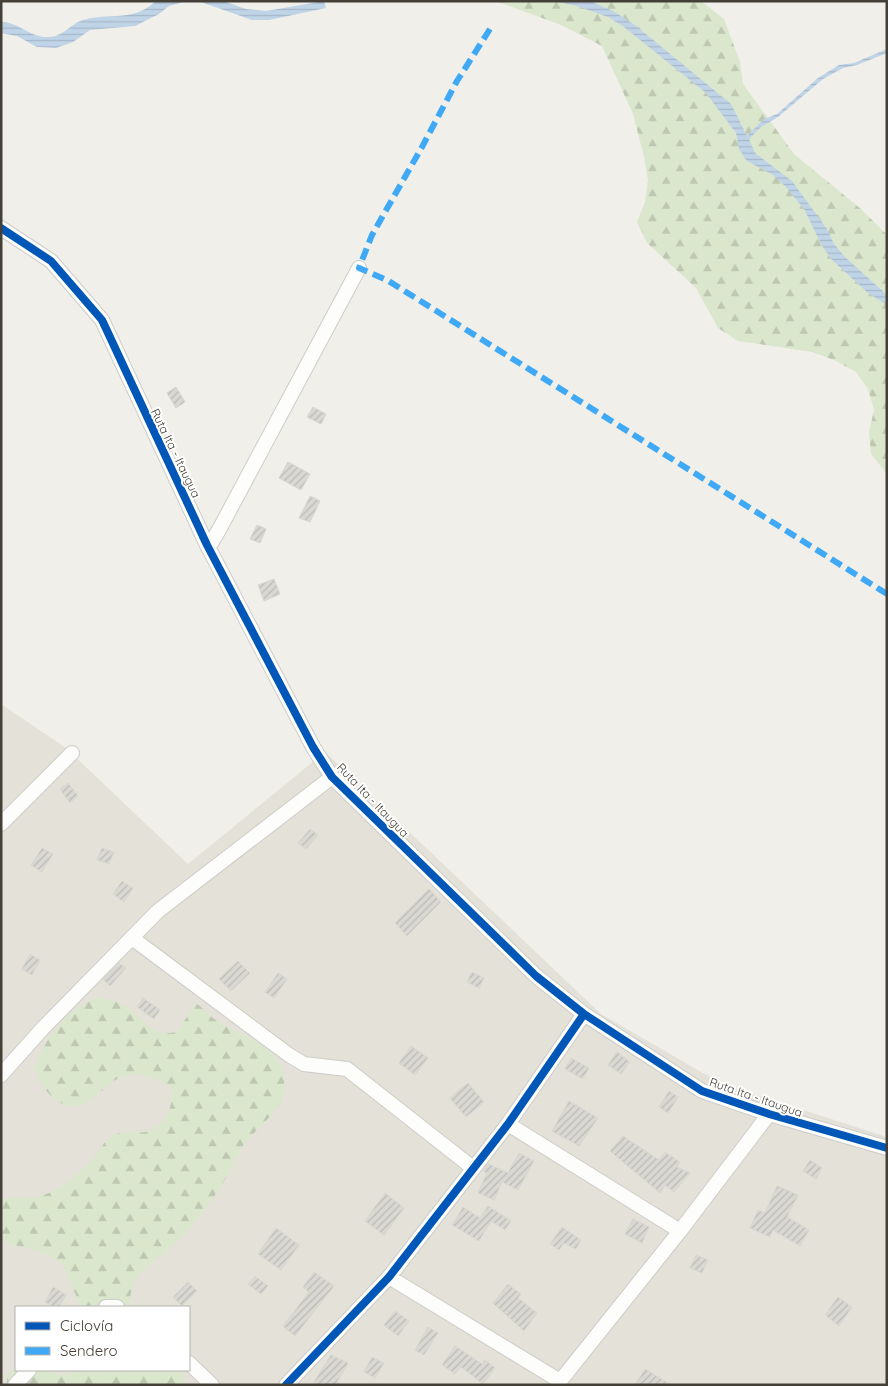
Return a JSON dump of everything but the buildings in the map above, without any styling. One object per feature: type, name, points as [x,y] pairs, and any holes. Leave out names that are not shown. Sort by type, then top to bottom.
[{"type":"street","name":"Ruta Ita - Itaugua","points":[[1,228],[52,261],[102,320],[207,545],[313,747],[332,777],[536,976],[584,1014],[702,1090],[769,1114],[887,1148]]},
{"type":"street","points":[[207,545],[220,528],[359,268]]},
{"type":"street","points":[[1,824],[72,753]]},
{"type":"street","points":[[2,1071],[158,911],[332,777]]},
{"type":"street","points":[[132,938],[289,1055],[304,1064],[347,1069],[473,1168]]},
{"type":"street","points":[[286,1385],[389,1277],[508,1124],[584,1014]]},
{"type":"street","points":[[389,1277],[558,1383],[680,1231],[769,1114]]},
{"type":"street","points":[[508,1124],[680,1231]]},
{"type":"street","points":[[190,1364],[212,1385]]},
{"type":"street","points":[[15,1385],[28,1371]]},
{"type":"shaded area","points":[[1,704],[66,748],[188,864],[325,752],[601,1014],[722,1084],[887,1137],[887,1385],[1,1385]]},
{"type":"green space","points":[[496,1],[701,1],[724,19],[740,62],[743,84],[794,154],[861,209],[887,235],[887,474],[871,454],[869,432],[874,410],[868,389],[856,372],[834,360],[812,352],[738,341],[718,328],[696,288],[647,243],[637,222],[645,202],[648,180],[644,157],[633,114],[602,46],[561,25]]},
{"type":"green space","points":[[97,998],[123,1005],[154,1030],[168,1033],[177,1032],[196,1003],[223,1025],[258,1043],[269,1051],[277,1059],[282,1070],[284,1096],[279,1104],[271,1116],[243,1145],[224,1181],[207,1207],[179,1239],[138,1277],[131,1293],[130,1304],[133,1306],[81,1306],[63,1265],[43,1252],[10,1244],[1,1239],[1,1201],[11,1197],[32,1198],[42,1196],[58,1188],[85,1167],[111,1136],[119,1133],[152,1130],[163,1121],[170,1108],[172,1087],[155,1079],[137,1074],[124,1076],[116,1080],[79,1106],[61,1103],[48,1093],[34,1070],[38,1059],[43,1048],[58,1027],[76,1009]]},
{"type":"green space","points":[[15,1368],[15,1371],[48,1371],[65,1376],[72,1371],[182,1371],[184,1385],[7,1385],[7,1379]]},
{"type":"water","points":[[156,1],[187,1],[169,6],[159,14],[135,26],[90,30],[73,42],[56,48],[37,47],[17,36],[1,33],[1,22],[13,24],[39,36],[51,37],[83,20],[129,15],[147,8]]},
{"type":"water","points":[[198,1],[223,1],[246,9],[266,11],[324,1],[326,8],[269,20],[252,20]]},
{"type":"water","points":[[554,1],[590,1],[613,11],[635,25],[731,104],[747,136],[764,119],[777,114],[818,78],[839,65],[854,63],[887,49],[887,53],[857,65],[843,68],[823,79],[778,117],[761,127],[749,139],[755,153],[792,181],[827,229],[834,244],[845,257],[887,295],[887,305],[868,293],[831,259],[821,244],[804,209],[785,186],[773,175],[747,161],[739,149],[736,133],[706,93],[624,27],[608,17],[577,6]]},
{"type":"marked path","points":[[490,29],[457,81],[372,235],[359,268],[387,280],[887,594]]},
{"type":"cycle path","points":[[1,228],[51,261],[102,320],[207,545],[313,747],[332,777],[536,976],[584,1014],[702,1091],[769,1114],[887,1148]]},
{"type":"cycle path","points":[[286,1385],[389,1277],[508,1124],[584,1014]]}]
